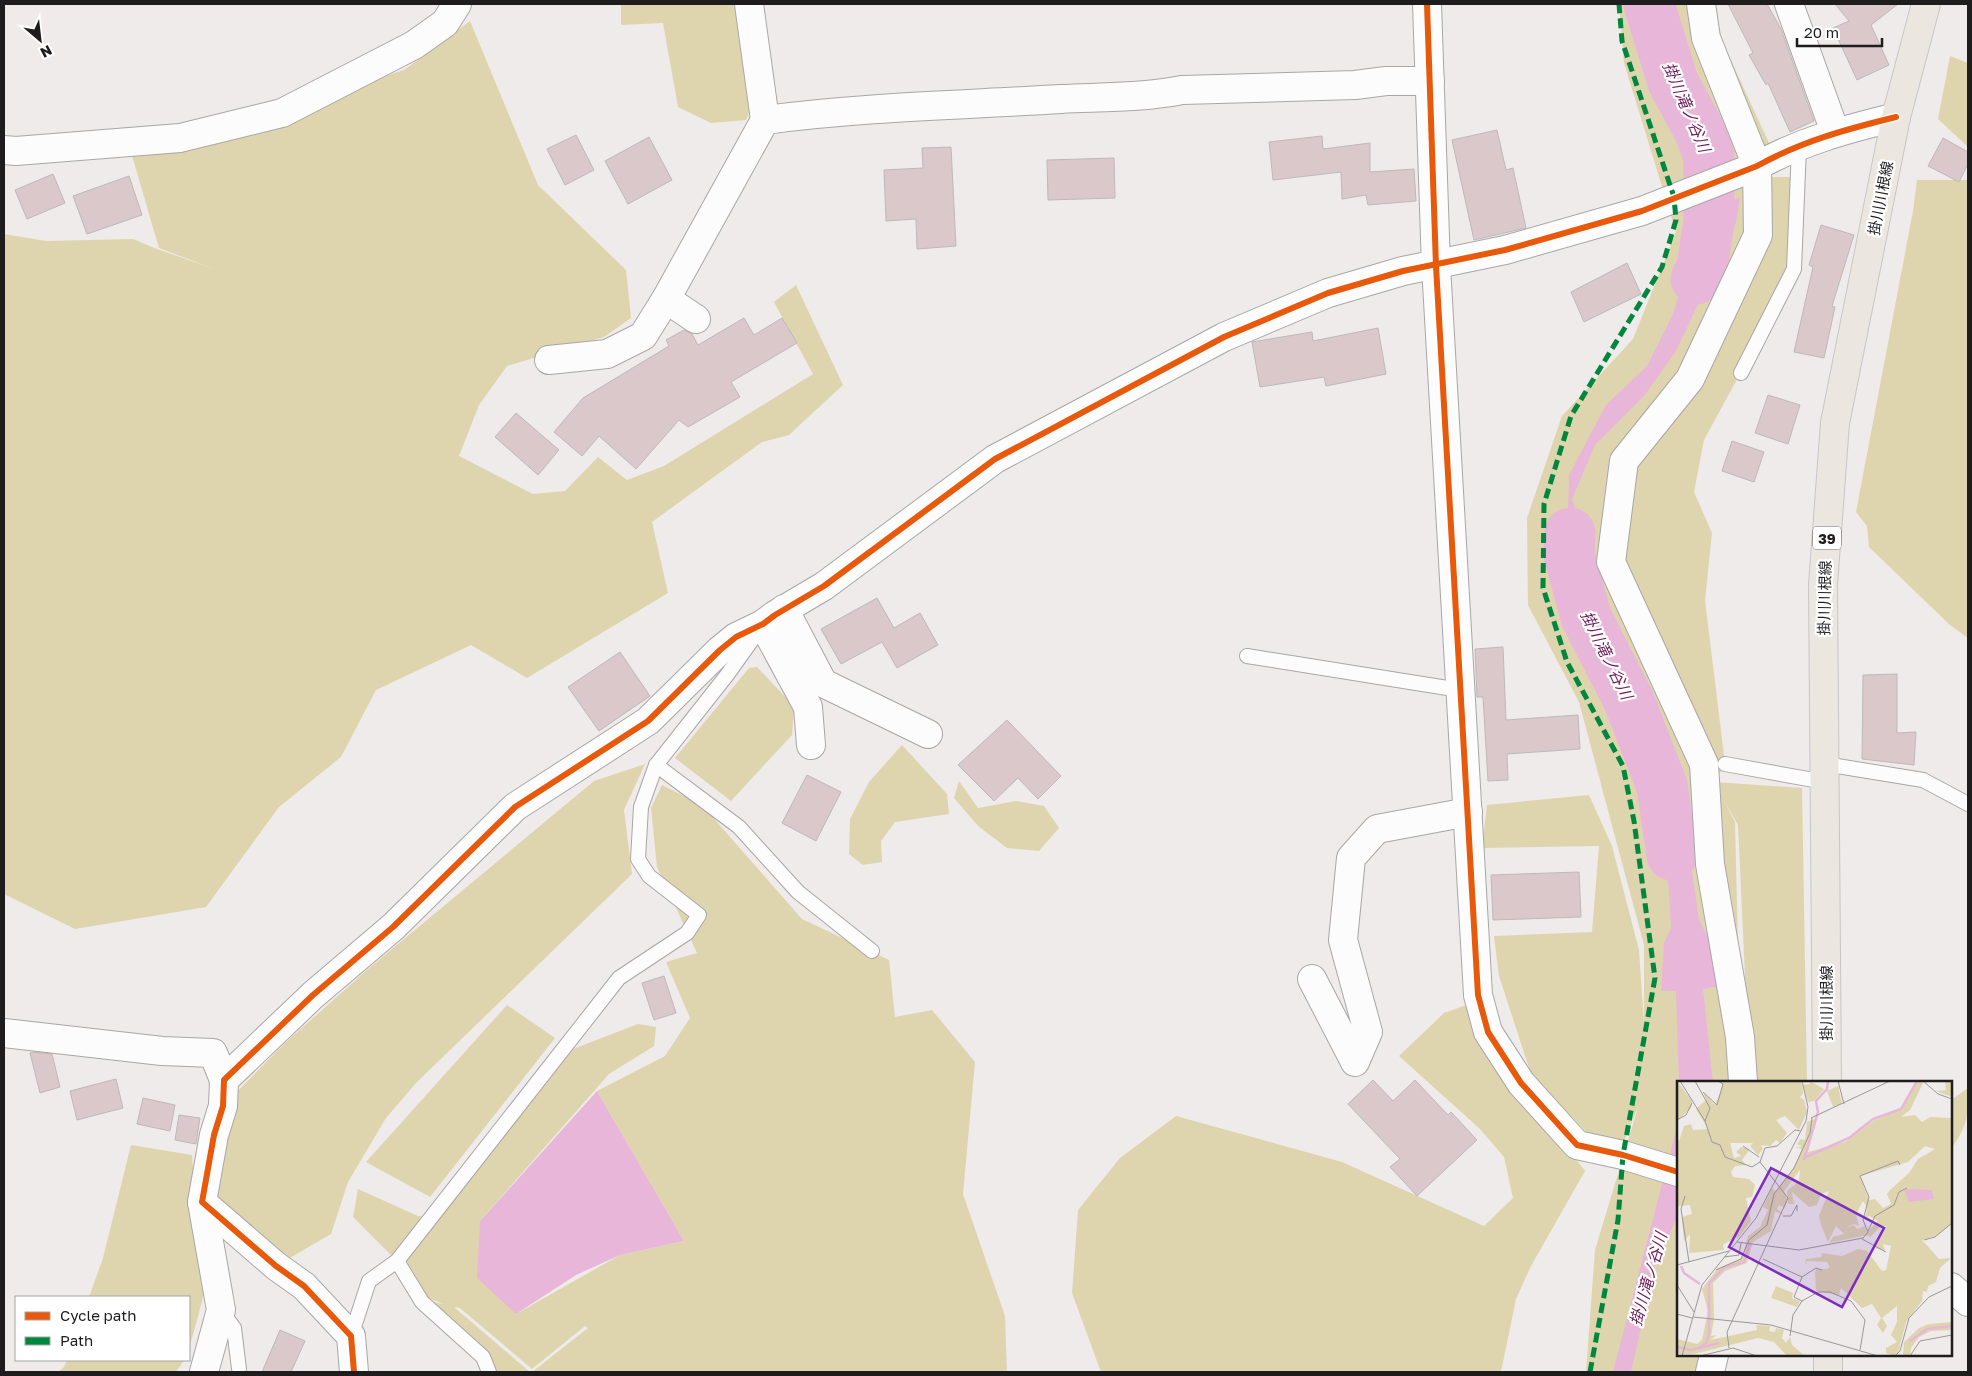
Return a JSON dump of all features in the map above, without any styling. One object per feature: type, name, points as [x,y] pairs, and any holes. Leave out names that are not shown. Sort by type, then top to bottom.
[{"type":"main road","name":"掛川川根線","points":[[1827,1081],[1823,585],[1836,423],[1896,117],[1926,4]]},
{"type":"main road","points":[[1828,1356],[1828,1372]]},
{"type":"street","points":[[4,150],[16,151],[180,138],[282,113],[414,45],[445,23],[456,4]]},
{"type":"street","points":[[549,360],[607,354],[643,336],[666,299],[765,120],[749,4]]},
{"type":"street","points":[[1427,4],[1436,266],[1478,995],[1488,1032],[1521,1082],[1577,1145],[1623,1155],[1677,1172]]},
{"type":"street","points":[[1700,4],[1706,38],[1748,169],[1758,235],[1690,379],[1624,461],[1612,562],[1704,764],[1710,864],[1740,1037],[1743,1081]]},
{"type":"street","points":[[1789,4],[1836,132]]},
{"type":"street","points":[[765,120],[812,114],[1090,97],[1155,96],[1182,90],[1355,85],[1386,81],[1430,81]]},
{"type":"street","points":[[224,1080],[313,995],[393,927],[515,807],[648,721],[720,650],[736,637],[774,617],[824,586],[995,459],[1224,337],[1328,293],[1404,271],[1436,266],[1505,250],[1642,211],[1836,132],[1896,117]]},
{"type":"street","points":[[666,299],[696,319]]},
{"type":"street","points":[[774,617],[823,683],[928,734]]},
{"type":"street","points":[[774,617],[808,707],[811,745]]},
{"type":"street","points":[[1312,979],[1355,1062],[1368,1032],[1343,940],[1351,858],[1377,829],[1468,812]]},
{"type":"street","points":[[4,1033],[162,1051],[214,1053],[224,1080],[223,1106],[214,1136],[202,1202],[221,1310],[204,1372]]},
{"type":"street","points":[[202,1202],[276,1266],[304,1286],[351,1336],[354,1372]]},
{"type":"street","points":[[1952,1288],[1968,1302]]},
{"type":"street","points":[[1710,1372],[1714,1356]]},
{"type":"lane","points":[[1741,373],[1794,269],[1799,146]]},
{"type":"lane","points":[[351,1336],[369,1281],[397,1261],[619,978],[687,932],[699,915],[648,876],[638,859],[641,808],[656,765],[774,617]]},
{"type":"lane","points":[[1247,656],[1460,690]]},
{"type":"lane","points":[[1725,764],[1923,780],[1968,804]]},
{"type":"lane","points":[[656,765],[739,827],[798,892],[872,951]]},
{"type":"lane","points":[[397,1261],[422,1302],[484,1357],[489,1372]]},
{"type":"lane","points":[[221,1310],[234,1328],[239,1369]]},
{"type":"shaded area","points":[[621,4],[736,4],[749,113],[746,120],[711,123],[678,107],[663,23],[621,25]]},
{"type":"shaded area","points":[[1619,4],[1712,4],[1712,19],[1775,156],[1770,177],[1796,177],[1795,285],[1748,359],[1704,440],[1694,492],[1712,533],[1705,600],[1725,764],[1714,782],[1802,788],[1807,1081],[1677,1081],[1677,1356],[1714,1356],[1710,1372],[1586,1372],[1595,1250],[1639,1104],[1624,1142],[1589,1135],[1531,1074],[1499,976],[1494,936],[1592,932],[1599,846],[1482,848],[1487,805],[1589,795],[1612,846],[1639,950],[1644,1023],[1644,945],[1579,702],[1528,605],[1527,518],[1562,416],[1633,339],[1676,232],[1624,63]],"holes":[[[1723,799],[1738,825],[1746,998],[1741,1072],[1735,822]]]},
{"type":"shaded area","points":[[470,21],[538,185],[626,270],[631,318],[604,337],[507,366],[479,405],[459,456],[533,494],[565,491],[598,457],[627,480],[664,466],[813,374],[774,302],[796,285],[843,385],[789,435],[762,442],[652,522],[668,593],[527,678],[471,645],[376,690],[341,757],[279,807],[206,907],[75,929],[4,894],[4,234],[46,241],[133,239],[212,268],[159,248],[128,142],[210,130],[404,70]]},
{"type":"shaded area","points":[[1950,56],[1968,63],[1968,147],[1938,119]]},
{"type":"shaded area","points":[[1917,180],[1968,180],[1968,638],[1950,625],[1869,547],[1867,526],[1856,512],[1913,211]]},
{"type":"shaded area","points":[[757,667],[794,706],[792,735],[731,801],[675,758],[749,668]]},
{"type":"shaded area","points":[[902,745],[947,794],[949,814],[895,822],[881,841],[882,862],[863,865],[849,854],[850,819],[869,782]]},
{"type":"shaded area","points":[[645,764],[624,810],[632,874],[416,1083],[386,1118],[348,1182],[331,1234],[276,1266],[202,1202],[223,1106],[284,1044],[368,969],[594,781]]},
{"type":"shaded area","points":[[959,781],[978,808],[1016,801],[1044,806],[1059,828],[1039,851],[1007,848],[978,826],[954,798]]},
{"type":"shaded area","points":[[662,785],[702,805],[802,919],[889,960],[895,1017],[932,1010],[975,1062],[963,1194],[1005,1316],[1007,1372],[532,1372],[588,1328],[585,1326],[532,1369],[460,1308],[454,1307],[530,1372],[487,1372],[486,1364],[421,1300],[444,1304],[430,1299],[397,1261],[353,1217],[358,1189],[418,1216],[437,1218],[555,1056],[638,1024],[656,1027],[654,1046],[609,1074],[480,1221],[516,1314],[620,1255],[684,1241],[597,1091],[665,1056],[690,1018],[666,962],[697,953],[657,867],[651,808]]},
{"type":"shaded area","points":[[1472,1003],[1514,1080],[1585,1171],[1531,1266],[1516,1299],[1501,1372],[1101,1372],[1072,1293],[1078,1210],[1120,1158],[1176,1116],[1342,1162],[1484,1226],[1513,1198],[1504,1157],[1479,1128],[1399,1056],[1444,1013]]},
{"type":"shaded area","points":[[507,1005],[555,1038],[430,1197],[366,1162]]},
{"type":"shaded area","points":[[1968,1088],[1966,1120],[1952,1147],[1952,1099]]},
{"type":"shaded area","points":[[131,1145],[192,1155],[196,1215],[207,1283],[190,1345],[190,1296],[89,1296],[103,1258]]},
{"type":"shaded area","points":[[67,1361],[183,1361],[176,1372],[58,1372],[64,1367]]},
{"type":"water","points":[[1740,197],[1736,223],[1676,351],[1644,396],[1595,445],[1572,499],[1583,532],[1592,599],[1632,694],[1633,713],[1567,569],[1569,475],[1606,405],[1647,366],[1672,316],[1700,235],[1699,214]]},
{"type":"water","points":[[1670,778],[1683,810],[1699,920],[1714,950],[1720,986],[1703,989],[1713,1081],[1679,1081],[1676,991],[1661,991],[1664,943],[1671,928],[1669,890],[1656,792]]},
{"type":"water","points":[[597,1091],[684,1241],[620,1255],[576,1275],[516,1314],[477,1278],[480,1221]]},
{"type":"water","points":[[1677,1127],[1677,1221],[1655,1266],[1631,1372],[1613,1372]]},
{"type":"building","points":[[1728,4],[1767,4],[1781,29],[1814,121],[1790,132],[1768,83],[1766,85],[1749,55],[1753,53]]},
{"type":"building","points":[[1835,4],[1898,4],[1871,25],[1889,65],[1857,80],[1833,28],[1849,21]]},
{"type":"building","points":[[1497,130],[1506,170],[1513,168],[1526,228],[1474,240],[1452,140]]},
{"type":"building","points":[[576,135],[594,170],[565,185],[547,149]]},
{"type":"building","points":[[1322,136],[1323,149],[1370,143],[1370,172],[1414,169],[1416,201],[1368,205],[1366,195],[1342,199],[1341,172],[1273,180],[1269,142]]},
{"type":"building","points":[[649,137],[672,180],[628,204],[605,161]]},
{"type":"building","points":[[1943,138],[1968,152],[1968,164],[1959,182],[1928,166]]},
{"type":"building","points":[[951,147],[956,246],[917,249],[916,219],[886,221],[884,170],[923,168],[922,148]]},
{"type":"building","points":[[1114,158],[1115,198],[1048,200],[1047,160]]},
{"type":"building","points":[[53,174],[65,203],[27,219],[15,190]]},
{"type":"building","points":[[129,176],[142,215],[87,234],[73,196]]},
{"type":"building","points":[[1821,225],[1854,235],[1832,306],[1835,307],[1824,358],[1794,352],[1813,267],[1809,265]]},
{"type":"building","points":[[1627,263],[1641,294],[1584,322],[1571,292]]},
{"type":"building","points":[[744,318],[754,335],[782,318],[797,343],[731,382],[740,397],[688,427],[679,420],[636,469],[599,436],[582,456],[554,432],[583,398],[669,346],[666,340],[684,330],[692,334],[698,345]]},
{"type":"building","points":[[1378,328],[1386,374],[1326,386],[1324,377],[1260,387],[1252,342],[1312,332],[1313,341]]},
{"type":"building","points":[[1768,395],[1800,405],[1788,444],[1755,433]]},
{"type":"building","points":[[516,413],[559,450],[538,475],[495,437]]},
{"type":"building","points":[[1732,441],[1764,452],[1754,482],[1722,471]]},
{"type":"building","points":[[877,598],[894,628],[920,613],[938,645],[897,668],[882,642],[841,664],[821,629]]},
{"type":"building","points":[[1503,647],[1506,720],[1578,715],[1580,749],[1507,754],[1508,780],[1488,781],[1483,697],[1477,697],[1475,649]]},
{"type":"building","points":[[620,652],[650,696],[599,731],[568,687]]},
{"type":"building","points":[[1897,674],[1897,733],[1916,732],[1914,765],[1862,759],[1863,675]]},
{"type":"building","points":[[1007,720],[1061,776],[1038,799],[1018,778],[994,801],[958,765]]},
{"type":"building","points":[[807,775],[841,792],[816,841],[782,823]]},
{"type":"building","points":[[1579,872],[1581,917],[1493,920],[1491,875]]},
{"type":"building","points":[[664,976],[676,1013],[654,1020],[642,983]]},
{"type":"building","points":[[30,1053],[52,1054],[60,1087],[40,1093]]},
{"type":"building","points":[[116,1079],[123,1108],[77,1120],[70,1091]]},
{"type":"building","points":[[1373,1080],[1393,1101],[1415,1080],[1448,1115],[1451,1112],[1477,1140],[1417,1196],[1390,1167],[1400,1159],[1348,1104]]},
{"type":"building","points":[[143,1098],[175,1105],[170,1131],[137,1124]]},
{"type":"building","points":[[179,1115],[200,1118],[196,1144],[175,1140]]},
{"type":"building","points":[[280,1330],[305,1341],[291,1372],[262,1372]]},
{"type":"waterway","name":"掛川滝ノ谷川","points":[[1649,4],[1673,82],[1700,132],[1709,157],[1709,222],[1702,267],[1696,279]]},
{"type":"waterway","name":"掛川滝ノ谷川","points":[[1570,533],[1569,554],[1586,617],[1629,701],[1662,786],[1672,855]]},
{"type":"marked path","points":[[1590,1372],[1618,1220],[1623,1155],[1655,978],[1634,821],[1623,766],[1567,662],[1543,588],[1544,504],[1571,416],[1662,267],[1676,220],[1674,197],[1622,41],[1619,4]]},
{"type":"cycle path","points":[[1427,4],[1436,266],[1478,995],[1488,1032],[1521,1083],[1577,1145],[1623,1155],[1677,1172]]},
{"type":"cycle path","points":[[354,1372],[351,1336],[304,1286],[276,1266],[202,1202],[214,1135],[223,1106],[224,1080],[313,995],[393,927],[515,807],[648,721],[720,650],[736,637],[763,624],[824,586],[995,459],[1224,337],[1328,293],[1403,271],[1505,250],[1642,211],[1757,166],[1791,149],[1842,131],[1896,117]]}]
